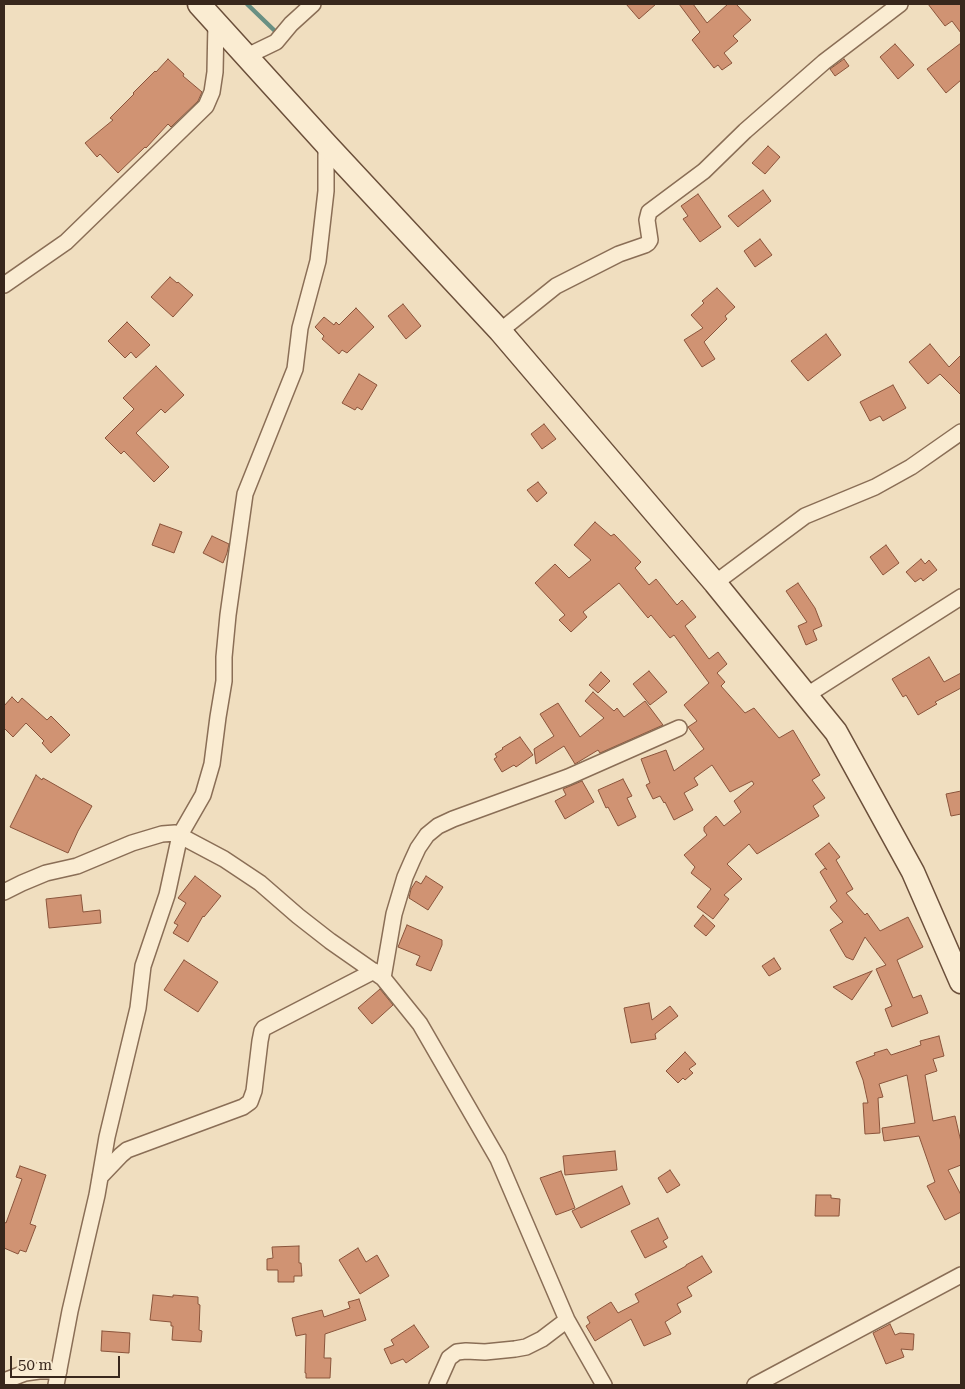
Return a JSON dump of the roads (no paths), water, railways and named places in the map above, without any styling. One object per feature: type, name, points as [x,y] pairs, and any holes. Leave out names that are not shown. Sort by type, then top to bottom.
[{"type":"main road","points":[[199,4],[500,331],[715,582],[807,694],[836,732],[914,872],[961,982]]},
{"type":"street","points":[[247,56],[276,42],[291,24],[313,4]]},
{"type":"street","points":[[500,331],[556,286],[619,254],[648,243],[650,240],[647,220],[649,212],[704,170],[745,131],[824,62],[900,4]]},
{"type":"street","points":[[4,285],[66,242],[206,106],[212,92],[215,72],[216,22]]},
{"type":"street","points":[[4,1381],[38,1370],[57,1378],[107,1136],[138,1008],[143,966],[167,894],[180,835],[203,795],[212,764],[224,682],[228,615],[245,494],[294,369],[300,328],[318,261],[326,191],[326,144]]},
{"type":"street","points":[[715,582],[806,516],[883,483],[911,467],[961,432]]},
{"type":"street","points":[[807,694],[961,597]]},
{"type":"street","points":[[379,974],[405,877],[418,848],[427,835],[438,826],[453,819],[568,777],[679,728]]},
{"type":"street","points":[[4,892],[22,882],[46,873],[77,866],[139,841],[169,832],[175,833],[224,859],[260,882],[298,916],[330,941],[379,974],[420,1024],[498,1160],[567,1320],[604,1385]]},
{"type":"street","points":[[100,1177],[127,1150],[243,1107],[250,1102],[254,1091],[260,1041],[264,1028],[379,974]]},
{"type":"street","points":[[756,1385],[961,1276]]},
{"type":"street","points":[[437,1385],[449,1358],[457,1352],[485,1352],[526,1347],[567,1320]]},
{"type":"waterway","points":[[247,4],[276,32]]}]
